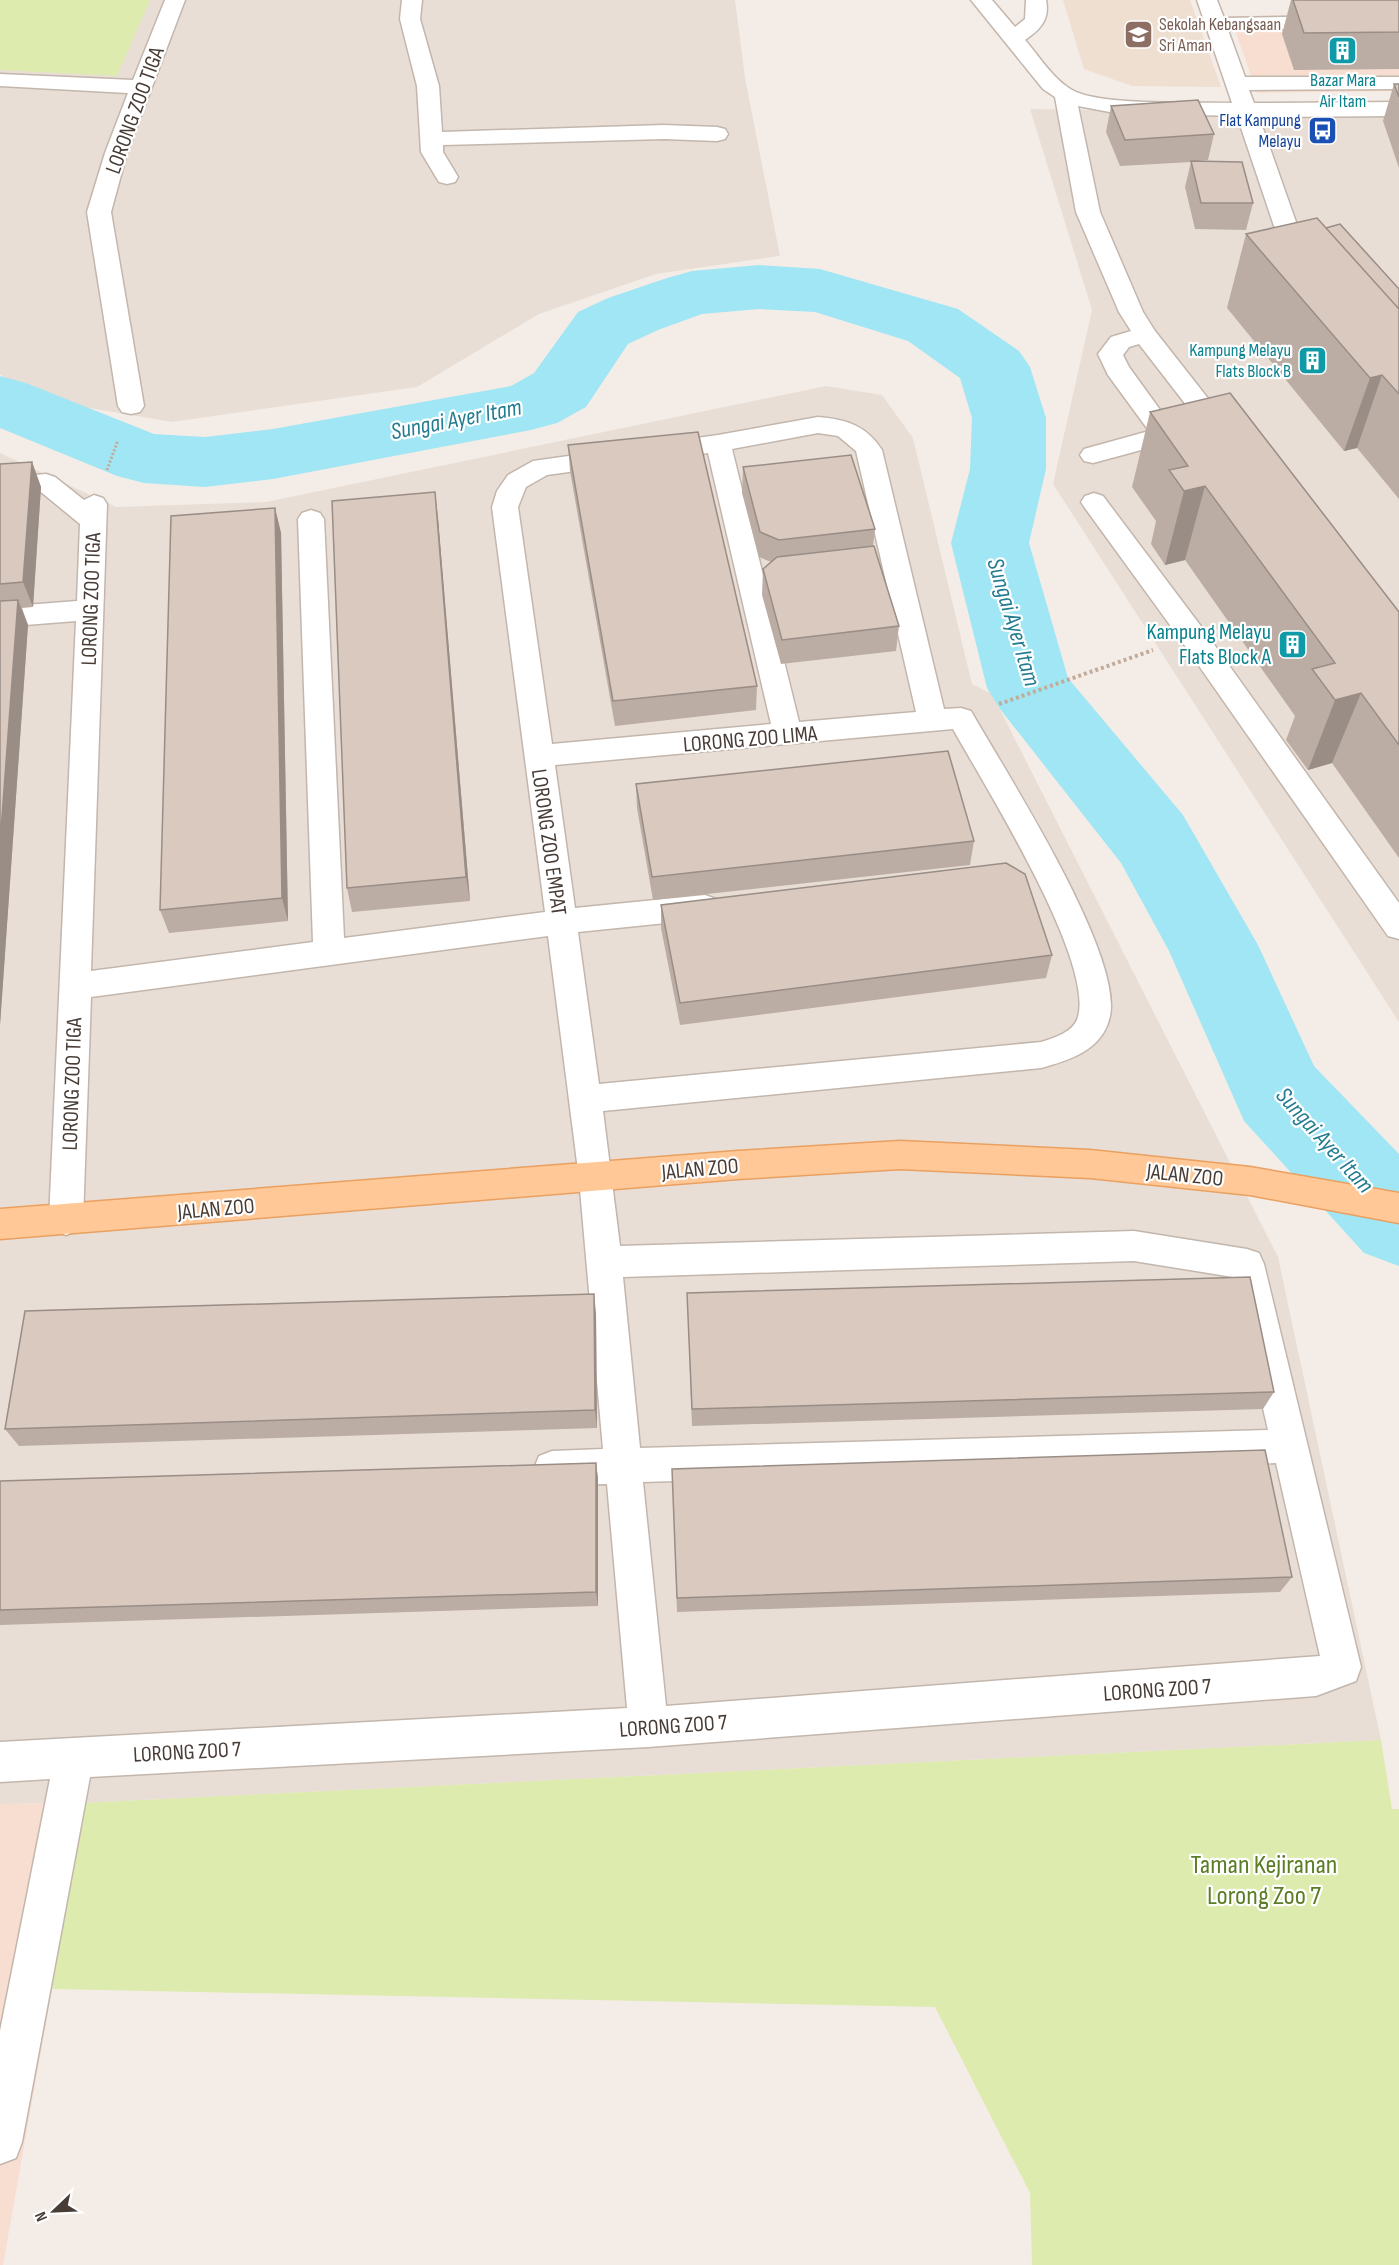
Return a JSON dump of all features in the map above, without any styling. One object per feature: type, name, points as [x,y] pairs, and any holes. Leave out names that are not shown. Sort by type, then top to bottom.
[{"type":"main road","name":"JALAN ZOO","points":[[0,1224],[738,1165],[900,1155],[1090,1164],[1250,1180],[1399,1208]]},
{"type":"street","name":"LORONG ZOO TIGA","points":[[131,406],[99,212],[116,153],[175,0]]},
{"type":"street","points":[[412,0],[410,19],[428,86],[432,152],[447,177]]},
{"type":"street","points":[[981,0],[1039,72],[1065,95],[1088,102],[1115,106],[1246,110],[1399,109]]},
{"type":"street","points":[[1012,39],[1036,19],[1039,12],[1036,0]]},
{"type":"street","points":[[1207,0],[1286,225],[1328,276]]},
{"type":"street","points":[[1262,0],[1271,23]]},
{"type":"street","points":[[1216,24],[1399,21]]},
{"type":"street","points":[[0,80],[142,87]]},
{"type":"street","points":[[1237,84],[1399,82]]},
{"type":"street","points":[[1065,95],[1088,212],[1131,312],[1144,335],[1235,450]]},
{"type":"street","points":[[431,139],[664,132],[717,134]]},
{"type":"street","points":[[1144,335],[1120,342],[1110,354],[1117,369],[1165,435]]},
{"type":"street","points":[[1093,455],[1213,423]]},
{"type":"street","points":[[584,1099],[1041,1055],[1063,1049],[1080,1039],[1091,1025],[1096,1008],[1095,990],[1076,930],[1032,871],[947,720],[881,560],[868,450],[862,440],[851,431],[836,426],[819,425],[718,442],[761,572],[788,735]]},
{"type":"street","name":"LORONG ZOO EMPAT","points":[[648,1727],[596,1178],[505,507],[510,486],[524,475],[542,467],[718,442]]},
{"type":"street","points":[[0,487],[46,483],[94,512]]},
{"type":"street","points":[[1095,502],[1194,636],[1399,927]]},
{"type":"street","name":"LORONG ZOO TIGA","points":[[66,1220],[94,512]]},
{"type":"street","points":[[310,519],[329,953]]},
{"type":"street","points":[[0,617],[89,610]]},
{"type":"street","name":"LORONG ZOO LIMA","points":[[538,756],[947,720]]},
{"type":"street","points":[[75,986],[561,922],[738,903]]},
{"type":"street","points":[[514,1469],[1290,1446],[1247,1264],[1134,1246],[604,1262]]},
{"type":"street","name":"LORONG ZOO 7","points":[[0,1762],[648,1727],[1316,1677],[1342,1666],[1290,1446]]},
{"type":"street","points":[[0,2142],[74,1757]]},
{"type":"path","name":"LORONG ZOO TIGA","points":[[94,512],[131,406]]},
{"type":"path","points":[[999,704],[1194,636]]},
{"type":"shaded area","points":[[0,0],[735,0],[745,78],[780,256],[656,274],[539,314],[417,387],[172,422],[36,399],[0,374]]},
{"type":"shaded area","name":"Sekolah Kebangsaan Sri Aman","points":[[1063,0],[1190,0],[1221,87],[1132,86],[1084,69]]},
{"type":"shaded area","points":[[1399,14],[1399,91],[1257,93],[1230,16]]},
{"type":"shaded area","points":[[1030,109],[1399,114],[1399,1022],[1053,484],[1092,310]]},
{"type":"shaded area","points":[[826,386],[882,395],[913,438],[972,684],[992,694],[1278,1257],[1381,1740],[81,1803],[0,1804],[0,453],[116,507],[266,502]]},
{"type":"shaded area","points":[[81,1803],[52,1989],[3,2265],[0,2265],[0,1804]]},
{"type":"green space","points":[[0,0],[150,0],[117,76],[0,70]]},
{"type":"green space","name":"Taman Kejiranan Lorong Zoo 7","points":[[1381,1740],[1392,1809],[1399,1809],[1399,2265],[1032,2265],[1030,2193],[935,2007],[52,1989],[81,1803]]},
{"type":"building","points":[[1293,0],[1399,0],[1399,32],[1304,33]]},
{"type":"building","points":[[1394,84],[1399,84],[1399,97]]},
{"type":"building","points":[[1198,100],[1214,134],[1125,140],[1111,106]]},
{"type":"building","points":[[1191,161],[1242,162],[1253,203],[1201,203]]},
{"type":"building","points":[[1317,218],[1399,309],[1399,394],[1382,375],[1370,378],[1246,234]]},
{"type":"building","points":[[1340,224],[1399,289],[1399,309],[1326,228]]},
{"type":"building","points":[[1230,393],[1399,612],[1399,745],[1361,693],[1335,700],[1312,669],[1335,663],[1205,486],[1184,491],[1169,470],[1188,466],[1150,412]]},
{"type":"building","points":[[698,432],[757,686],[613,701],[568,445]]},
{"type":"building","points":[[851,455],[875,529],[779,540],[760,532],[743,467]]},
{"type":"building","points":[[32,462],[23,582],[0,584],[0,464]]},
{"type":"building","points":[[435,492],[466,877],[347,888],[332,501]]},
{"type":"building","points":[[275,508],[282,898],[160,910],[171,516]]},
{"type":"building","points":[[874,546],[899,626],[782,640],[763,569],[777,557]]},
{"type":"building","points":[[18,600],[0,844],[0,601]]},
{"type":"building","points":[[948,751],[974,841],[652,877],[636,784]]},
{"type":"building","points":[[1006,863],[1025,874],[1052,955],[680,1003],[661,905]]},
{"type":"building","points":[[1250,1277],[1274,1392],[692,1409],[687,1293]]},
{"type":"building","points":[[594,1294],[595,1410],[5,1429],[25,1311]]},
{"type":"building","points":[[1265,1450],[1292,1577],[677,1598],[672,1469]]},
{"type":"building","points":[[596,1463],[596,1592],[0,1610],[0,1481]]},
{"type":"waterway","name":"Sungai Ayer Itam","points":[[0,400],[144,458],[205,462],[273,454],[531,406],[560,390],[603,328],[633,314],[692,293],[759,287],[820,291],[933,325],[993,367],[1009,418],[1008,469],[990,543],[1029,688],[1152,839],[1212,945],[1278,1093],[1399,1222]]},
{"type":"place","name":"Sekolah Kebangsaan Sri Aman","points":[[1138,34]]},
{"type":"place","name":"Bazar Mara Air Itam","points":[[1343,51]]},
{"type":"place","name":"Flat Kampung Melayu","points":[[1322,130]]},
{"type":"place","name":"Kampung Melayu Flats Block B","points":[[1312,360]]},
{"type":"place","name":"Kampung Melayu Flats Block A","points":[[1292,644]]}]
